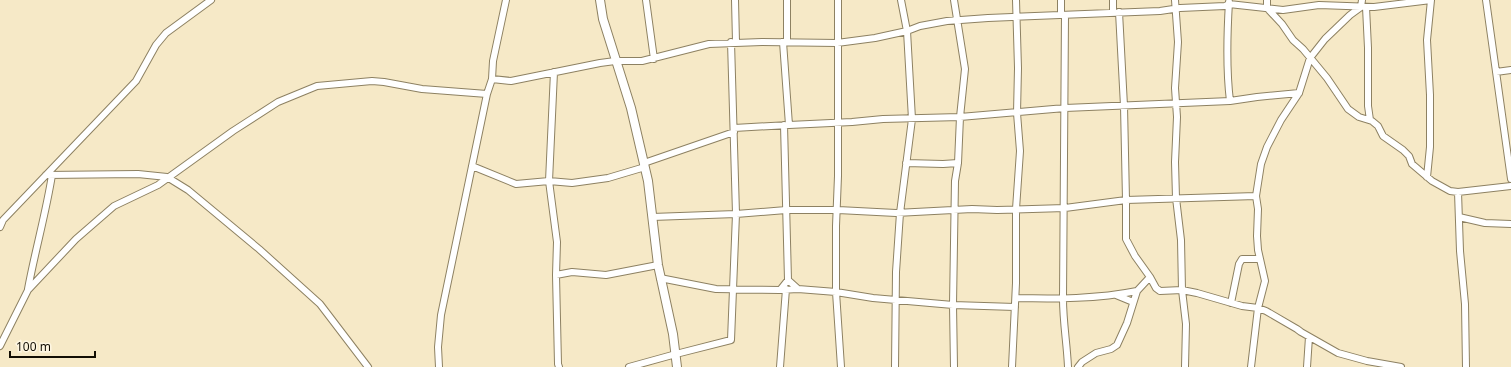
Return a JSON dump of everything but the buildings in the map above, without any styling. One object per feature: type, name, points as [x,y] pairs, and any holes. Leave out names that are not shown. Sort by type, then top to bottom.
[{"type":"street","points":[[0,227],[3,220],[49,175],[136,81],[156,45],[166,33],[211,0]]},
{"type":"street","points":[[439,367],[438,347],[441,315],[487,94],[492,79],[493,61],[506,0]]},
{"type":"street","points":[[600,0],[603,19],[631,108],[644,165],[660,278],[673,334],[677,367]]},
{"type":"street","points":[[646,0],[654,59]]},
{"type":"street","points":[[629,367],[731,340],[736,214],[733,42],[735,0]]},
{"type":"street","points":[[780,367],[783,289],[788,280],[785,42],[787,0]]},
{"type":"street","points":[[838,0],[838,210],[836,226],[836,292],[841,367]]},
{"type":"street","points":[[895,367],[896,272],[900,213],[912,119],[907,31],[901,0]]},
{"type":"street","points":[[954,0],[965,69],[960,117],[958,163],[955,181],[953,305],[954,367]]},
{"type":"street","points":[[1012,367],[1016,298],[1016,209],[1020,151],[1017,113],[1018,68],[1016,0]]},
{"type":"street","points":[[1061,0],[1063,15],[1065,108],[1063,321],[1068,367]]},
{"type":"street","points":[[1113,0],[1116,12],[1124,106],[1126,239],[1135,256],[1156,288],[1160,291],[1182,290],[1258,308],[1266,311],[1309,337],[1338,352],[1367,364],[1401,367]]},
{"type":"street","points":[[1175,0],[1178,42],[1175,88],[1177,117],[1175,162],[1176,198],[1180,226],[1182,290],[1186,324],[1185,367]]},
{"type":"street","points":[[1267,0],[1267,8],[1327,78],[1348,109],[1359,117],[1370,120],[1378,126],[1383,136],[1404,150],[1409,156],[1412,164],[1427,177],[1445,189],[1458,192],[1511,186]]},
{"type":"street","points":[[1362,0],[1368,48],[1368,106],[1370,120]]},
{"type":"street","points":[[1229,2],[1283,10],[1319,2],[1363,7],[1431,0],[1427,40],[1430,110],[1430,147],[1427,177]]},
{"type":"street","points":[[1486,0],[1511,179]]},
{"type":"street","points":[[492,79],[510,81],[616,61],[642,61],[709,44],[733,42],[837,43],[875,38],[907,31],[920,26],[957,21],[1160,11],[1176,8],[1225,6],[1229,2]]},
{"type":"street","points":[[1229,2],[1227,26],[1230,102]]},
{"type":"street","points":[[1251,367],[1258,308],[1265,282],[1257,236],[1258,209],[1256,196],[1261,164],[1267,147],[1281,120],[1299,93],[1310,58],[1325,39],[1350,15],[1363,7]]},
{"type":"street","points":[[1496,72],[1511,70]]},
{"type":"street","points":[[554,72],[549,181],[557,242],[556,275],[559,367]]},
{"type":"street","points":[[28,290],[76,239],[114,206],[148,190],[233,131],[278,102],[317,86],[372,81],[422,89],[487,94]]},
{"type":"street","points":[[472,166],[516,184],[549,181],[572,183],[608,178],[734,130],[883,119],[960,117],[1065,108],[1230,102],[1257,97],[1299,93]]},
{"type":"street","points":[[906,163],[958,163]]},
{"type":"street","points":[[49,175],[138,174],[167,177],[188,190],[260,249],[320,304],[368,367]]},
{"type":"street","points":[[0,346],[28,290],[45,213],[49,175]]},
{"type":"street","points":[[1458,192],[1460,251],[1465,304],[1466,367]]},
{"type":"street","points":[[652,217],[736,214],[786,210],[838,210],[900,213],[972,209],[1064,208],[1126,200],[1256,196]]},
{"type":"street","points":[[1458,217],[1469,218],[1485,223],[1511,224]]},
{"type":"street","points":[[1232,303],[1239,264],[1242,259],[1260,259]]},
{"type":"street","points":[[556,275],[572,272],[606,275],[658,265]]},
{"type":"street","points":[[1078,367],[1082,362],[1096,353],[1111,349],[1117,345],[1127,323],[1137,291],[1150,277]]},
{"type":"street","points":[[660,278],[704,287],[798,288],[873,298],[953,305],[1015,306]]},
{"type":"street","points":[[788,280],[798,288]]},
{"type":"street","points":[[1016,298],[1063,298],[1116,295],[1137,291]]},
{"type":"street","points":[[1116,295],[1133,302]]},
{"type":"street","points":[[1307,367],[1309,337]]}]
